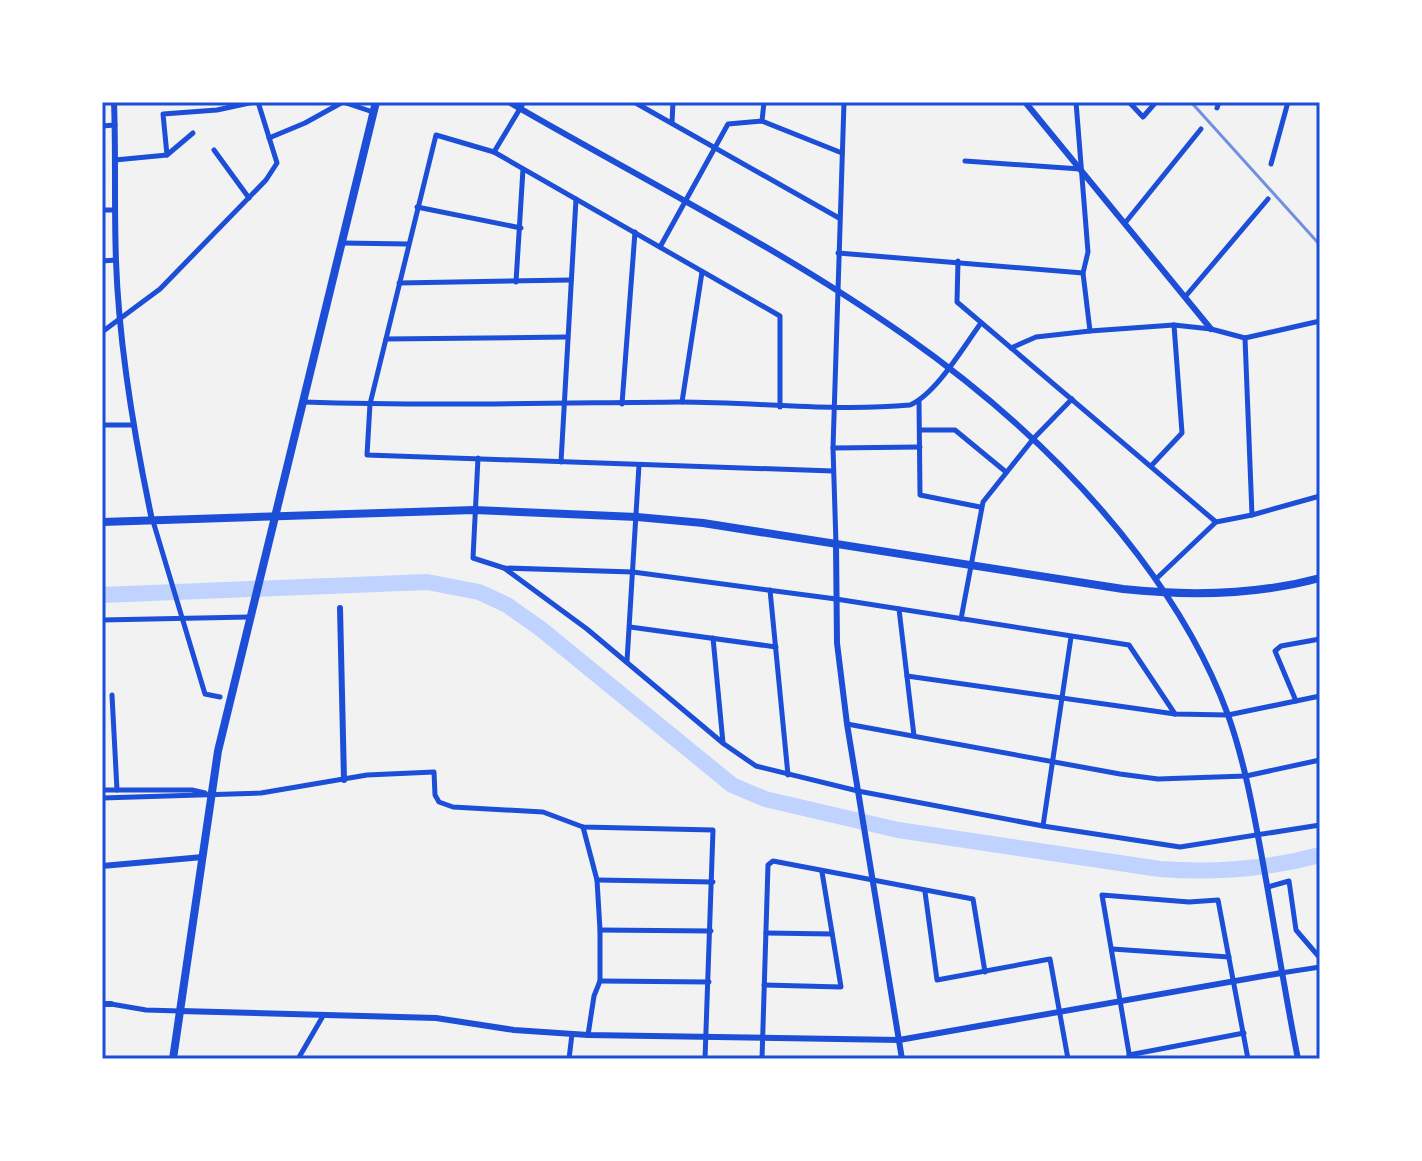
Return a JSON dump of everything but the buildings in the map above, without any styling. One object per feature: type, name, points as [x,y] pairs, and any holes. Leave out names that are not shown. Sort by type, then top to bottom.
[{"type":"main road","points":[[173,1059],[218,751],[376,102]]},
{"type":"main road","points":[[102,522],[474,510],[637,517],[703,523],[1167,594],[1265,588],[1320,578]]},
{"type":"street","points":[[114,102],[116,260],[133,425],[152,520],[205,694],[220,697]]},
{"type":"street","points":[[216,102],[217,110]]},
{"type":"street","points":[[102,332],[160,289],[249,198],[277,163],[256,102],[217,110],[163,114],[167,155]]},
{"type":"street","points":[[269,138],[343,102],[374,112]]},
{"type":"street","points":[[509,102],[522,105],[836,289],[914,340],[1034,438],[1107,513],[1167,594],[1201,652],[1228,715],[1246,776],[1298,1059]]},
{"type":"street","points":[[634,102],[839,218]]},
{"type":"street","points":[[672,123],[673,102]]},
{"type":"street","points":[[762,121],[764,102]]},
{"type":"street","points":[[844,102],[833,448],[837,643],[847,724],[902,1059]]},
{"type":"street","points":[[1025,102],[1211,329]]},
{"type":"street","points":[[1076,102],[1088,252],[1083,273],[1090,331]]},
{"type":"street","points":[[1129,102],[1143,117],[1156,102]]},
{"type":"street","points":[[1271,164],[1288,102]]},
{"type":"street","points":[[494,152],[522,105]]},
{"type":"street","points":[[660,247],[728,124],[762,121],[842,153]]},
{"type":"street","points":[[102,126],[115,125]]},
{"type":"street","points":[[1125,223],[1201,129]]},
{"type":"street","points":[[115,160],[167,155],[193,133]]},
{"type":"street","points":[[780,407],[780,316],[494,152],[436,135],[370,404],[367,455],[833,471]]},
{"type":"street","points":[[214,150],[249,198]]},
{"type":"street","points":[[965,161],[1081,169]]},
{"type":"street","points":[[516,282],[523,169]]},
{"type":"street","points":[[561,462],[576,199]]},
{"type":"street","points":[[1185,297],[1268,199]]},
{"type":"street","points":[[417,207],[521,228]]},
{"type":"street","points":[[102,210],[116,210]]},
{"type":"street","points":[[622,404],[635,232]]},
{"type":"street","points":[[342,243],[408,244]]},
{"type":"street","points":[[838,253],[1083,273]]},
{"type":"street","points":[[102,261],[116,260]]},
{"type":"street","points":[[958,261],[957,302],[1216,522]]},
{"type":"street","points":[[682,402],[702,272]]},
{"type":"street","points":[[399,283],[571,280]]},
{"type":"street","points":[[1011,348],[1036,337],[1174,325],[1211,329],[1245,338],[1320,321]]},
{"type":"street","points":[[304,402],[682,402],[834,409],[910,405],[919,401],[949,367],[981,323]]},
{"type":"street","points":[[1151,466],[1182,433],[1174,325]]},
{"type":"street","points":[[386,339],[568,337]]},
{"type":"street","points":[[1245,338],[1252,515]]},
{"type":"street","points":[[961,619],[980,507],[1034,438],[1072,399]]},
{"type":"street","points":[[919,401],[920,495],[980,507]]},
{"type":"street","points":[[102,491],[102,425],[133,425]]},
{"type":"street","points":[[920,430],[955,430],[1006,472]]},
{"type":"street","points":[[833,448],[920,447]]},
{"type":"street","points":[[478,458],[473,558],[504,568],[633,572],[770,590],[1129,645],[1175,714]]},
{"type":"street","points":[[627,661],[639,465]]},
{"type":"street","points":[[1156,579],[1216,522],[1320,496]]},
{"type":"street","points":[[504,568],[627,661],[724,744],[756,766],[858,793],[1180,847],[1320,825]]},
{"type":"street","points":[[770,590],[788,775]]},
{"type":"street","points":[[340,608],[344,780]]},
{"type":"street","points":[[899,609],[914,736]]},
{"type":"street","points":[[102,620],[183,615],[250,616]]},
{"type":"street","points":[[629,627],[776,647]]},
{"type":"street","points":[[1043,826],[1071,637]]},
{"type":"street","points":[[713,638],[724,744]]},
{"type":"street","points":[[1296,701],[1275,651],[1281,646],[1320,639]]},
{"type":"street","points":[[907,676],[1175,714],[1228,715],[1320,696]]},
{"type":"street","points":[[112,695],[117,798]]},
{"type":"street","points":[[847,724],[1158,779],[1246,776],[1320,760]]},
{"type":"street","points":[[102,798],[274,792],[367,775],[434,772],[435,795],[439,802],[463,809],[543,812],[580,827],[713,830],[705,1059]]},
{"type":"street","points":[[102,790],[192,790],[210,795]]},
{"type":"street","points":[[580,827],[597,880],[600,930],[600,981],[594,996],[588,1035]]},
{"type":"street","points":[[102,866],[203,857]]},
{"type":"street","points":[[762,1059],[768,865],[773,861],[973,899],[985,972]]},
{"type":"street","points":[[764,985],[841,987],[822,872]]},
{"type":"street","points":[[597,880],[713,882]]},
{"type":"street","points":[[1267,886],[1289,881],[1296,930],[1320,958]]},
{"type":"street","points":[[925,892],[937,980],[1050,959],[1068,1059]]},
{"type":"street","points":[[1244,1033],[1130,1057],[1102,895],[1189,902],[1218,900],[1244,1033],[1248,1059]]},
{"type":"street","points":[[600,930],[711,931]]},
{"type":"street","points":[[766,933],[832,934]]},
{"type":"street","points":[[1112,949],[1229,957]]},
{"type":"street","points":[[102,1004],[146,1010],[436,1018],[514,1030],[588,1035],[899,1040],[1320,967]]},
{"type":"street","points":[[600,981],[709,982]]},
{"type":"street","points":[[298,1059],[323,1016]]},
{"type":"street","points":[[569,1059],[572,1034]]},
{"type":"waterway","points":[[102,595],[427,582],[479,592],[507,605],[541,629],[732,785],[765,799],[898,830],[1160,869],[1241,869],[1320,855]]},
{"type":"railway","points":[[1191,102],[1320,245]]}]
